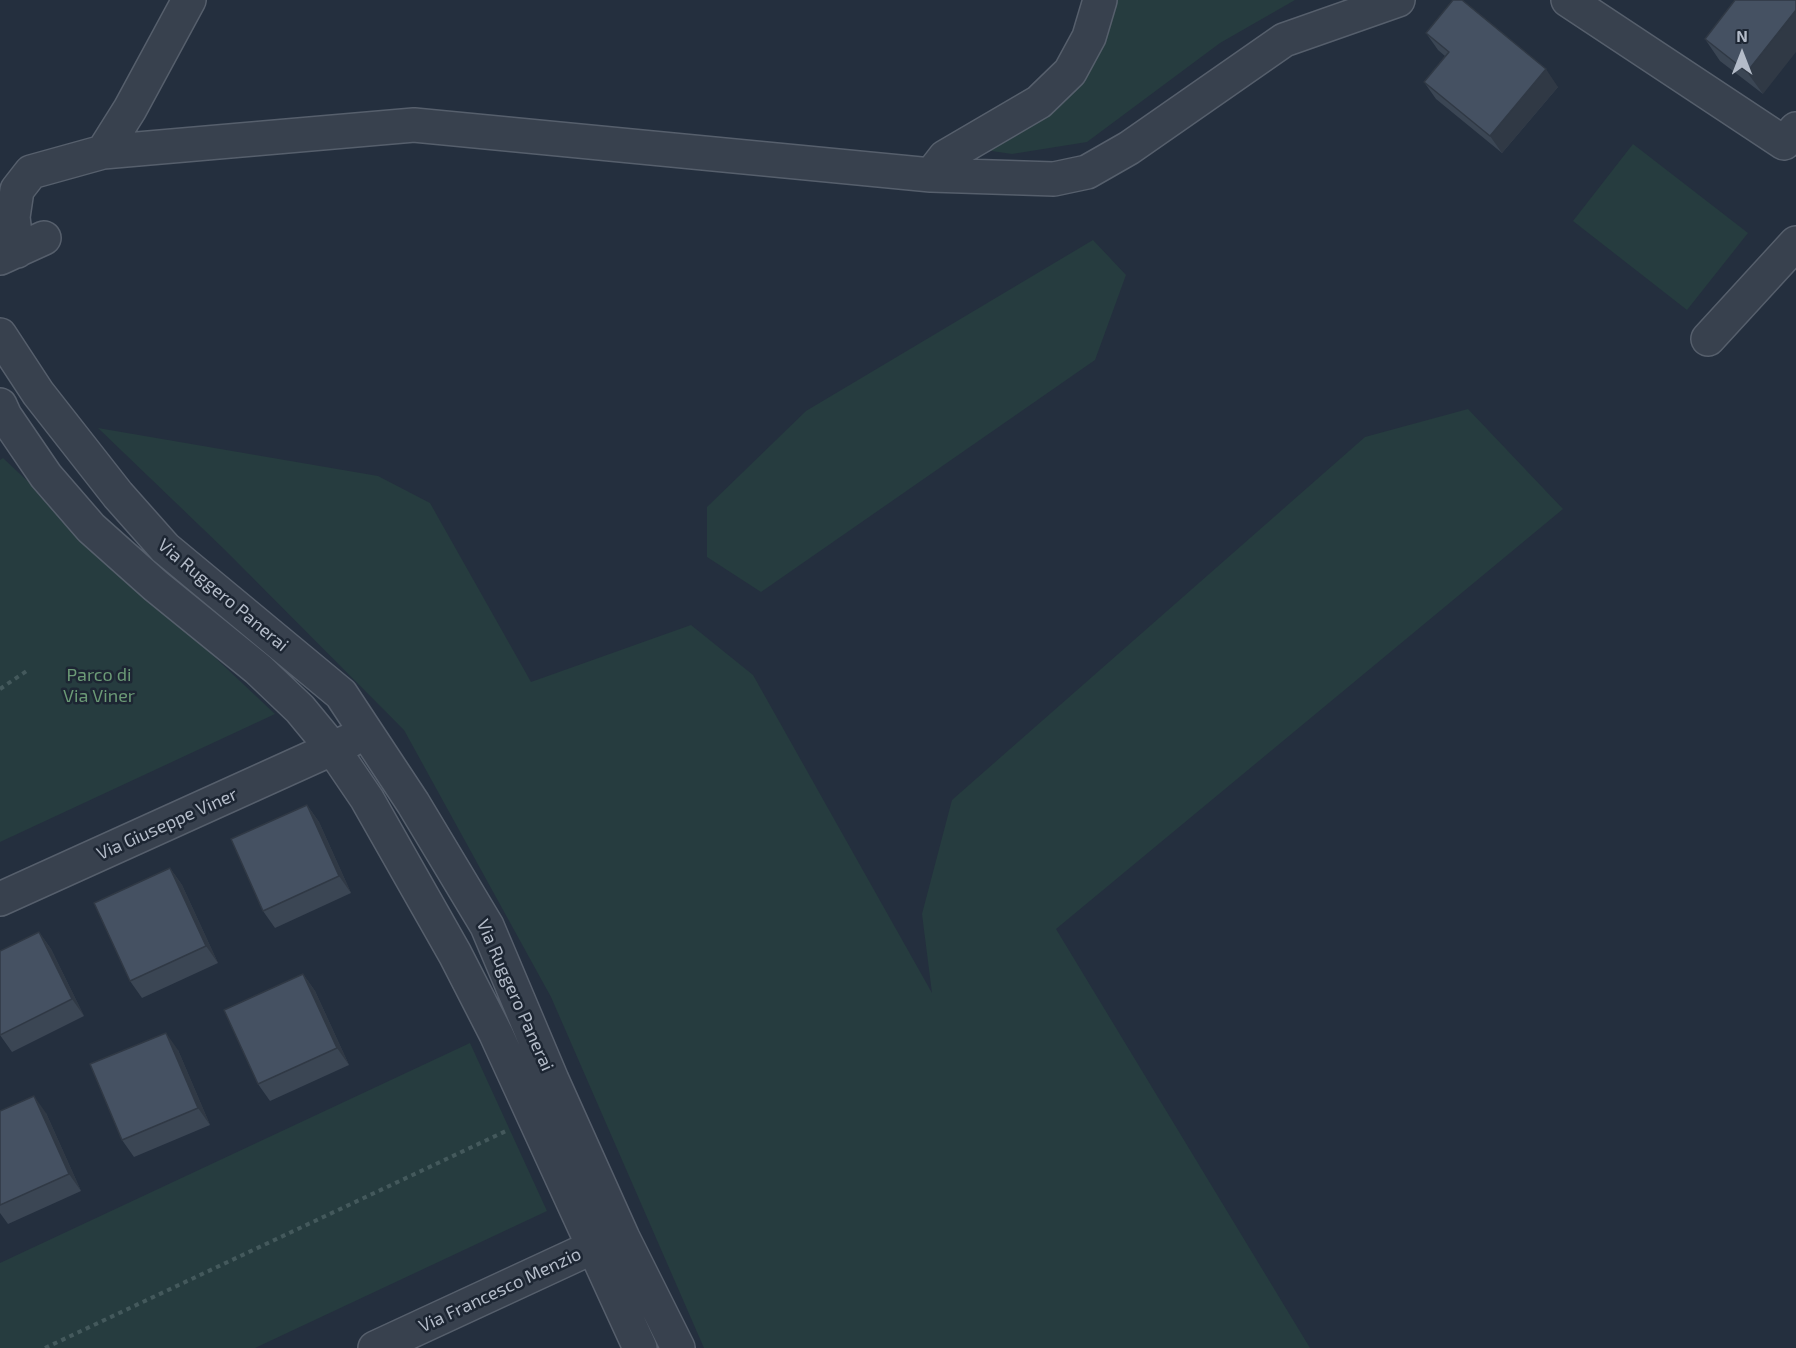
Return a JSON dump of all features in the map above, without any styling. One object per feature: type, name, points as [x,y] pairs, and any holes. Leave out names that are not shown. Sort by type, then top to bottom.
[{"type":"street","points":[[103,152],[130,109],[189,0]]},
{"type":"street","points":[[931,175],[945,157],[1039,102],[1070,72],[1089,37],[1100,0]]},
{"type":"street","points":[[20,249],[13,217],[17,190],[31,172],[103,152],[414,125],[931,175],[1053,179],[1088,172],[1129,148],[1284,40],[1398,0]]},
{"type":"street","points":[[1568,0],[1784,143],[1796,129]]},
{"type":"street","points":[[1708,339],[1796,243]]},
{"type":"street","name":"Via Ruggero Panerai","points":[[0,335],[38,393],[118,495],[165,548],[342,694],[413,803],[487,926],[552,1080],[608,1243],[640,1348]]},
{"type":"street","points":[[2,413],[38,393]]},
{"type":"street","name":"Via Ruggero Panerai","points":[[2,413],[46,476],[91,528],[156,586],[258,669],[300,709],[333,749],[367,799],[455,954],[534,1118],[608,1243],[678,1348]]},
{"type":"street","points":[[333,749],[366,733]]},
{"type":"street","name":"Via Giuseppe Viner","points":[[0,899],[333,749]]},
{"type":"street","name":"Via Francesco Menzio","points":[[375,1348],[608,1243]]},
{"type":"path","points":[[0,689],[28,670]]},
{"type":"path","points":[[45,1348],[534,1118]]},
{"type":"green space","points":[[1107,0],[1295,0],[1220,43],[1087,142],[1012,154],[978,149],[1016,120]]},
{"type":"green space","points":[[1633,144],[1748,233],[1687,310],[1573,221]]},
{"type":"green space","points":[[1093,240],[1126,275],[1095,360],[761,592],[707,557],[707,507],[806,411]]},
{"type":"green space","points":[[1468,409],[1563,509],[1056,929],[1310,1348],[704,1348],[551,997],[404,730],[226,551],[98,428],[378,476],[430,503],[531,682],[691,625],[753,675],[932,993],[922,914],[952,800],[1365,437]]},
{"type":"green space","name":"Parco di Via Viner","points":[[3,458],[275,714],[0,842],[0,460]]},
{"type":"green space","points":[[470,1043],[547,1211],[255,1348],[0,1348],[0,1263]]},
{"type":"building","points":[[1453,0],[1462,0],[1546,69],[1490,136],[1424,82],[1449,52],[1426,33]]},
{"type":"building","points":[[1735,0],[1796,0],[1796,10],[1747,72],[1705,39]]},
{"type":"building","points":[[307,805],[339,876],[263,911],[231,839]]},
{"type":"building","points":[[170,868],[206,946],[130,981],[94,903]]},
{"type":"building","points":[[39,932],[72,999],[0,1035],[0,951]]},
{"type":"building","points":[[303,974],[337,1048],[258,1084],[224,1010]]},
{"type":"building","points":[[166,1033],[198,1108],[122,1140],[90,1064]]},
{"type":"building","points":[[34,1096],[69,1174],[0,1205],[0,1111]]}]
